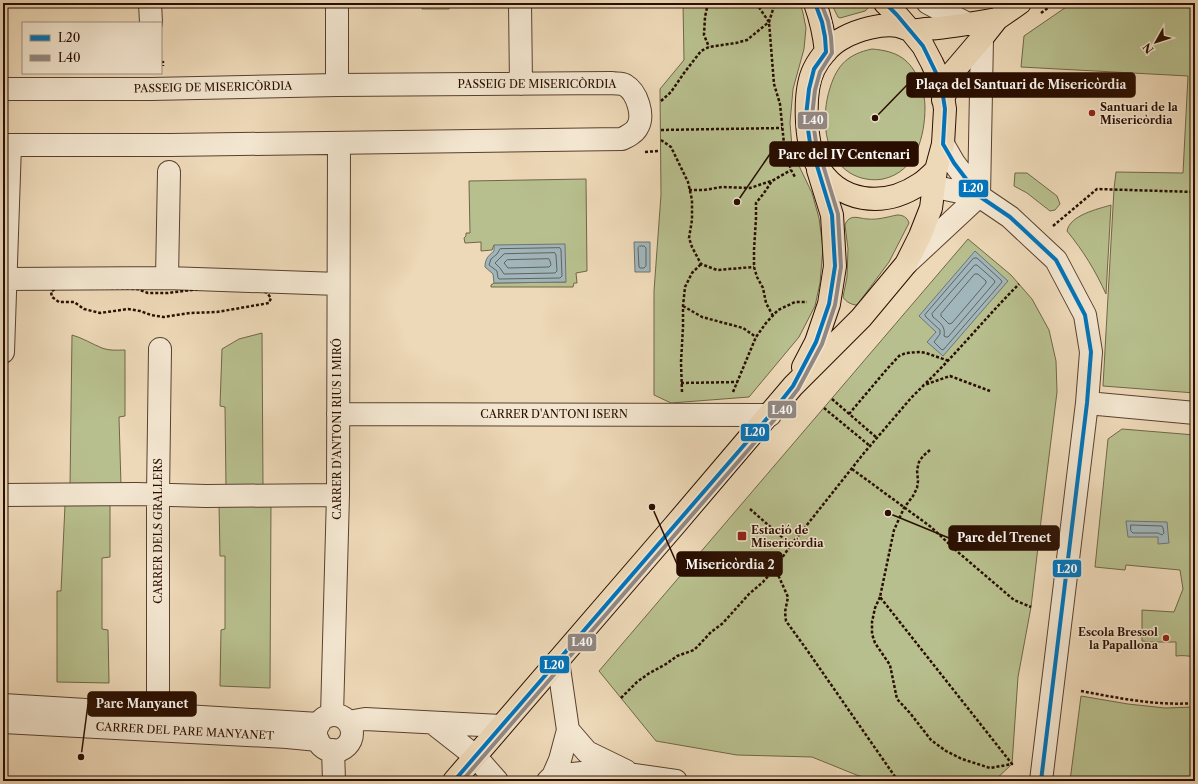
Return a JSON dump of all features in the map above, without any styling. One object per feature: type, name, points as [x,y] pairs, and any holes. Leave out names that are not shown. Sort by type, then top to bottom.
[{"type":"main road","points":[[815,3],[822,22],[826,52]]},
{"type":"main road","points":[[454,781],[770,415],[793,386],[861,318],[906,264],[920,236],[931,208],[930,180],[943,144],[945,109],[941,83],[923,46],[885,3]]},
{"type":"main road","points":[[793,386],[816,342],[829,304],[835,266],[832,215],[810,143],[806,116],[809,89],[814,69],[826,52],[842,38],[860,30],[886,26],[898,26],[910,30],[931,29],[975,31],[997,19],[1020,3]]},
{"type":"main road","points":[[943,100],[953,72],[975,31]]},
{"type":"main road","points":[[816,163],[828,180],[844,192],[863,199],[884,199],[903,193],[930,180]]},
{"type":"street","points":[[150,3],[151,22]]},
{"type":"street","points":[[337,3],[337,85]]},
{"type":"street","points":[[520,3],[521,84]]},
{"type":"street","points":[[906,264],[979,196],[975,31],[928,3]]},
{"type":"street","name":"PASSEIG DE MISERICÒRDIA","points":[[7,145],[339,144],[622,139],[632,134],[638,126],[640,110],[635,94],[624,85],[612,83],[337,85],[162,72]]},
{"type":"street","name":"PASSEIG DE MISERICÒRDIA","points":[[3,89],[139,74]]},
{"type":"street","name":"CARRER D'ANTONI RIUS I MIRÓ","points":[[334,781],[330,730],[338,495],[339,144]]},
{"type":"street","points":[[943,144],[954,163],[979,196]]},
{"type":"street","points":[[3,352],[6,279],[7,145]]},
{"type":"street","points":[[167,278],[169,172]]},
{"type":"street","points":[[930,180],[979,196],[1010,217],[1056,260],[1085,315],[1091,352],[1087,403],[1041,781]]},
{"type":"street","points":[[6,279],[167,278],[338,284]]},
{"type":"street","name":"CARRER DELS GRALLERS","points":[[158,713],[160,349]]},
{"type":"street","points":[[1087,403],[1195,414]]},
{"type":"street","name":"CARRER D'ANTONI ISERN","points":[[338,414],[770,415]]},
{"type":"street","points":[[3,495],[338,495]]},
{"type":"street","points":[[550,779],[560,760],[568,730],[558,661]]},
{"type":"street","name":"CARRER DEL PARE MANYANET","points":[[3,705],[158,713],[330,730]]},
{"type":"street","name":"CARRER DEL PARE MANYANET","points":[[3,722],[287,737],[330,730],[365,719],[501,726]]},
{"type":"street","points":[[433,723],[475,756],[497,781]]},
{"type":"street","points":[[568,730],[587,752],[634,775]]},
{"type":"street","points":[[550,779],[582,773],[634,775],[676,781]]},
{"type":"path","points":[[708,3],[705,17],[704,35],[709,47]]},
{"type":"path","points":[[756,3],[769,22]]},
{"type":"path","points":[[689,190],[704,190],[722,187],[750,188],[772,181],[791,170],[784,144],[780,104],[774,84],[769,22],[775,3]]},
{"type":"path","points":[[661,102],[671,92],[702,51],[709,47],[747,40],[769,22]]},
{"type":"path","points":[[661,130],[782,128]]},
{"type":"path","points":[[661,140],[671,147],[688,182],[692,200],[692,220],[689,238],[701,264],[718,270],[754,267]]},
{"type":"path","points":[[772,181],[756,203],[754,267],[763,288],[766,302],[773,316]]},
{"type":"path","points":[[1056,260],[1048,230],[1098,188],[1195,192]]},
{"type":"path","points":[[682,396],[681,362],[684,287],[692,273],[701,264]]},
{"type":"path","points":[[621,698],[637,682],[648,674],[677,656],[694,650],[711,632],[723,623],[749,594],[763,582],[775,568],[790,545],[911,398],[949,361],[987,317],[1019,284]]},
{"type":"path","points":[[730,398],[756,337],[766,323],[778,310],[795,302],[811,301]]},
{"type":"path","points":[[683,306],[702,317],[723,324],[743,328],[756,337]]},
{"type":"path","points":[[848,414],[899,356],[906,353],[920,352],[949,361]]},
{"type":"path","points":[[924,385],[950,376],[990,391]]},
{"type":"path","points":[[682,383],[738,382]]},
{"type":"path","points":[[832,399],[877,438]]},
{"type":"path","points":[[824,408],[870,446]]},
{"type":"path","points":[[880,597],[1012,764],[990,768],[946,752],[931,740],[897,699],[890,665],[875,644],[872,634],[872,622],[875,608],[880,597],[894,530],[904,508],[917,488],[917,470],[919,462],[930,450]]},
{"type":"path","points":[[852,469],[931,527],[1014,600],[1031,607]]},
{"type":"path","points":[[750,509],[790,545]]},
{"type":"path","points":[[775,568],[788,598],[785,612],[786,621],[898,781]]},
{"type":"path","points":[[1081,691],[1111,697],[1166,704],[1195,703]]},
{"type":"green space","points":[[422,3],[449,3],[449,9],[422,9]]},
{"type":"green space","points":[[683,3],[800,3],[806,28],[804,49],[793,89],[790,123],[792,147],[812,193],[819,218],[823,248],[820,283],[815,306],[799,337],[749,397],[671,403],[654,395],[654,291],[661,195],[660,89],[684,60]]},
{"type":"green space","points":[[831,3],[868,3],[868,9],[840,18],[838,17]]},
{"type":"green space","points":[[1072,3],[1195,3],[1195,393],[1103,386],[1116,172],[1183,173],[1188,76],[1021,67],[1024,36]]},
{"type":"green space","points":[[872,49],[896,54],[907,62],[920,83],[925,101],[923,130],[911,161],[894,175],[875,180],[858,177],[841,166],[829,146],[825,123],[827,99],[836,73],[850,57]]},
{"type":"green space","points":[[1015,173],[1027,173],[1057,196],[1060,204],[1055,210],[1050,211],[1027,193],[1014,186]]},
{"type":"green space","points":[[586,179],[587,271],[576,273],[577,283],[574,283],[573,287],[491,287],[494,283],[566,282],[494,245],[492,250],[481,251],[481,242],[465,243],[464,238],[466,233],[470,233],[469,181]]},
{"type":"green space","points":[[1111,205],[1106,294],[1089,261],[1067,231],[1069,225],[1079,217]]},
{"type":"green space","points":[[901,215],[907,219],[909,223],[889,262],[857,305],[849,303],[843,297],[847,277],[848,249],[846,223],[853,217],[875,219]]},
{"type":"green space","points":[[968,239],[1011,275],[1032,299],[1049,330],[1056,361],[1057,392],[1031,607],[1018,677],[1012,764],[994,781],[890,781],[859,776],[812,757],[737,755],[656,741],[599,671]]},
{"type":"green space","points":[[262,333],[263,487],[226,488],[225,407],[220,406],[222,349],[239,339]]},
{"type":"green space","points":[[72,335],[105,349],[125,350],[125,416],[119,417],[121,486],[70,487]]},
{"type":"green space","points":[[1122,429],[1195,435],[1195,657],[1176,656],[1176,642],[1142,641],[1142,610],[1174,612],[1183,589],[1180,570],[1126,565],[1125,570],[1095,567],[1108,439]]},
{"type":"green space","points":[[271,502],[270,688],[220,686],[221,630],[225,629],[225,556],[220,556],[219,504]]},
{"type":"green space","points":[[110,503],[110,557],[102,558],[102,629],[108,630],[109,683],[57,682],[57,591],[61,591],[65,505]]},
{"type":"green space","points":[[1081,696],[1128,704],[1165,708],[1195,707],[1195,781],[1070,781]]},
{"type":"water","points":[[634,242],[650,242],[650,272],[635,272]]},
{"type":"water","points":[[565,244],[566,282],[494,283],[493,274],[485,267],[487,258],[494,251],[494,245]]},
{"type":"water","points":[[975,251],[1008,281],[943,356],[927,342],[936,332],[919,316]]},
{"type":"water","points":[[1126,521],[1167,522],[1169,543],[1158,544],[1158,537],[1128,537]]},
{"type":"transit line","name":"L20","points":[[454,781],[770,415],[793,386],[816,342],[829,304],[835,266],[832,215],[810,143],[806,116],[809,89],[814,69],[826,52],[822,22],[815,3]]},
{"type":"transit line","name":"L40","points":[[462,781],[775,419],[798,389],[822,344],[835,305],[841,267],[838,214],[816,142],[812,116],[815,90],[820,72],[832,53],[828,21],[821,3]]},
{"type":"transit line","name":"L20","points":[[885,3],[923,46],[941,83],[945,109],[943,144],[954,163],[979,196],[1010,217],[1056,260],[1085,315],[1091,352],[1087,403],[1041,781]]},
{"type":"place","name":"Santuari de la Misericòrdia","points":[[1092,113]]},
{"type":"place","name":"Plaça del Santuari de Misericòrdia","points":[[875,118]]},
{"type":"place","name":"Parc del IV Centenari","points":[[737,202]]},
{"type":"place","name":"Misericòrdia 2","points":[[652,507]]},
{"type":"place","name":"Parc del Trenet","points":[[888,513]]},
{"type":"place","name":"Estació de Misericòrdia","points":[[742,536]]},
{"type":"place","name":"Escola Bressol la Papallona","points":[[1166,638]]},
{"type":"place","name":"Pare Manyanet","points":[[81,757]]}]
